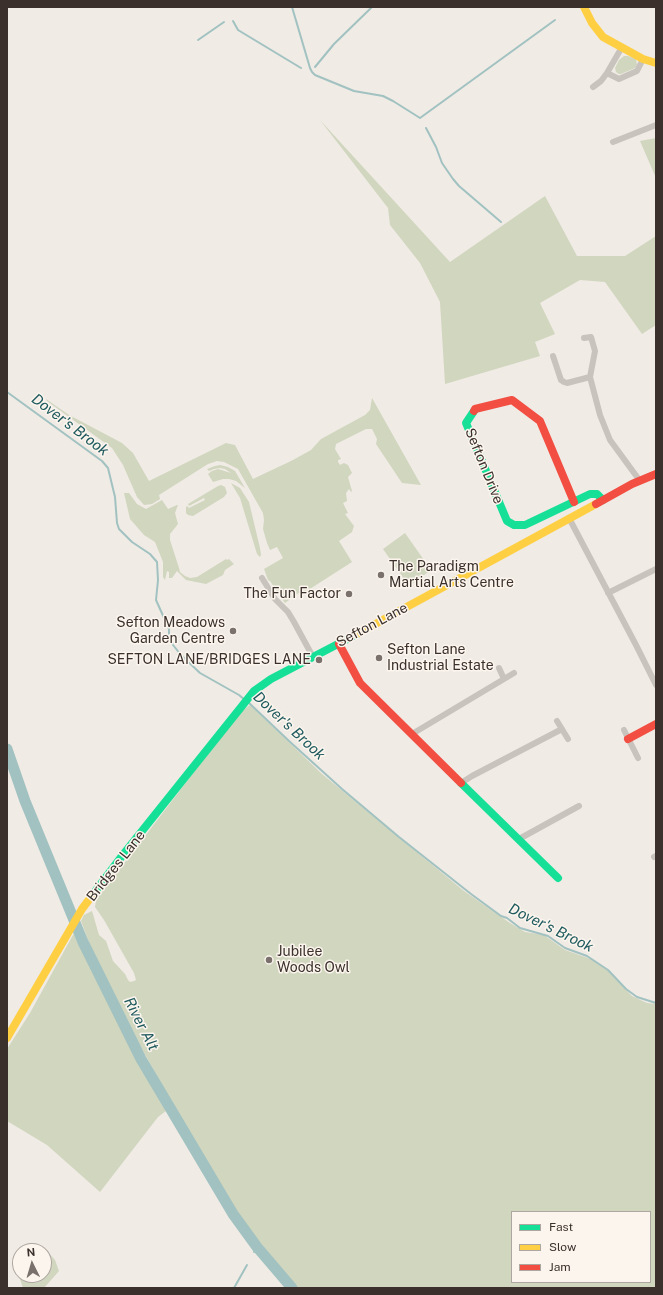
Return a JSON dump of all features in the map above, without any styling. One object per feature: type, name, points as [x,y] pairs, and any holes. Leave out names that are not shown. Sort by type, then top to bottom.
[{"type":"main road","points":[[584,7],[598,31],[604,37],[643,59],[656,63]]},
{"type":"main road","name":"Sefton Drive","points":[[512,400],[540,421],[574,502],[525,525],[514,525],[507,521],[466,423],[475,409],[512,400]]},
{"type":"main road","name":"Sefton Lane","points":[[245,702],[258,688],[271,679],[339,644],[640,480],[656,474]]},
{"type":"main road","points":[[574,502],[590,494],[597,494],[603,500]]},
{"type":"main road","points":[[339,644],[360,683],[558,878]]},
{"type":"main road","name":"Bridges Lane","points":[[7,1038],[82,909],[122,856],[245,702]]},
{"type":"main road","points":[[628,739],[656,724]]},
{"type":"street","points":[[592,87],[601,81],[607,73],[622,47]]},
{"type":"street","points":[[607,73],[619,78],[637,71],[643,59]]},
{"type":"street","points":[[613,142],[656,125]]},
{"type":"street","points":[[584,338],[591,337],[595,351],[590,377],[600,415],[610,440],[640,480]]},
{"type":"street","points":[[553,356],[561,380],[564,382],[567,383],[590,377]]},
{"type":"street","points":[[569,518],[608,593],[653,673],[656,685]]},
{"type":"street","points":[[608,593],[656,569]]},
{"type":"street","points":[[262,578],[276,599],[288,612],[313,657]]},
{"type":"street","points":[[499,668],[504,679]]},
{"type":"street","points":[[412,734],[514,673]]},
{"type":"street","points":[[557,721],[568,739]]},
{"type":"street","points":[[462,783],[472,776],[562,729]]},
{"type":"street","points":[[624,730],[638,758]]},
{"type":"street","points":[[519,839],[579,806]]},
{"type":"green space","points":[[624,56],[636,59],[637,65],[635,68],[619,74],[616,72],[615,68],[619,60]]},
{"type":"green space","points":[[320,120],[450,262],[545,196],[577,256],[625,256],[656,236],[656,325],[642,334],[605,282],[580,280],[540,303],[555,334],[535,342],[540,356],[445,384],[440,302],[420,263],[390,225],[388,208]]},
{"type":"green space","points":[[656,138],[656,178],[640,141]]},
{"type":"green space","points":[[372,398],[421,485],[402,483],[376,444],[377,439],[372,429],[366,429],[336,444],[335,449],[341,459],[338,460],[338,462],[340,465],[344,463],[348,465],[352,473],[348,477],[352,491],[351,492],[349,489],[346,493],[347,501],[343,503],[348,513],[345,514],[354,526],[352,532],[339,541],[352,562],[302,594],[300,592],[285,603],[268,580],[264,569],[283,558],[277,547],[270,550],[263,529],[263,513],[238,469],[224,462],[217,461],[208,464],[159,495],[160,499],[152,504],[144,505],[137,497],[123,465],[112,448],[46,399],[69,415],[122,443],[133,453],[149,481],[226,443],[235,445],[253,479],[311,450],[321,439],[365,415],[370,410]]},
{"type":"green space","points":[[220,465],[235,471],[245,488],[236,481],[229,479],[213,482],[208,474],[212,471],[218,469],[231,473],[220,468],[209,471],[207,469]]},
{"type":"green space","points":[[231,483],[240,488],[249,502],[260,548],[260,557],[257,554],[240,498]]},
{"type":"green space","points":[[221,485],[225,487],[227,493],[224,497],[193,516],[186,513],[187,506],[189,508],[205,500],[204,498],[189,506],[188,504]]},
{"type":"green space","points":[[124,493],[129,493],[137,504],[146,509],[162,500],[168,509],[178,505],[175,513],[178,524],[170,534],[170,540],[180,572],[185,576],[190,578],[197,577],[226,559],[229,559],[234,564],[225,570],[223,575],[206,584],[186,580],[177,571],[172,578],[169,578],[169,572],[167,571],[165,580],[163,577],[163,562],[155,542],[144,535],[130,519]]},
{"type":"green space","points":[[405,533],[431,570],[409,586],[383,549]]},
{"type":"green space","points":[[250,705],[322,774],[464,891],[525,932],[544,935],[565,950],[591,959],[607,970],[632,996],[647,1003],[656,1004],[656,1288],[298,1288],[276,1263],[237,1213],[206,1164],[137,1040],[91,948],[81,921],[84,915],[92,911],[99,935],[106,941],[113,961],[130,982],[136,980],[134,973],[95,907],[96,900],[240,712]]},
{"type":"green space","points":[[74,933],[102,991],[166,1111],[158,1117],[100,1192],[47,1145],[7,1121],[7,1049],[30,1013]]},
{"type":"green space","points":[[52,1257],[55,1260],[59,1271],[52,1279]]},
{"type":"green space","points":[[21,1283],[48,1283],[44,1288],[23,1288]]},
{"type":"waterway","points":[[292,7],[310,68],[315,75],[354,91],[383,96],[420,118],[555,20]]},
{"type":"waterway","points":[[315,67],[334,44],[372,7]]},
{"type":"waterway","points":[[233,21],[238,30],[301,68]]},
{"type":"waterway","points":[[198,40],[224,22]]},
{"type":"waterway","points":[[426,128],[442,163],[453,179],[459,186],[501,222]]},
{"type":"waterway","name":"Dover's Brook","points":[[7,392],[102,461],[108,468],[115,497],[117,523],[119,529],[132,542],[150,554],[157,562],[158,580],[156,600],[169,629],[169,636],[173,645],[200,673],[239,695],[245,700]]},
{"type":"waterway","name":"Dover's Brook","points":[[248,702],[342,789],[399,837],[471,894],[520,928],[548,936],[565,948],[587,956],[608,970],[626,989],[637,997],[656,1003]]},
{"type":"waterway","name":"River Alt","points":[[7,749],[25,801],[83,942],[141,1059],[233,1214],[257,1247],[292,1288]]},
{"type":"waterway","name":"River Alt","points":[[254,1252],[257,1247]]},
{"type":"waterway","points":[[234,1288],[247,1265]]},
{"type":"traffic: fast","points":[[474,411],[466,423],[507,521],[514,525],[525,525],[590,494],[597,494],[603,500]]},
{"type":"traffic: fast","points":[[91,897],[254,691],[271,679],[357,634]]},
{"type":"traffic: fast","points":[[461,783],[558,878]]},
{"type":"traffic: slow","points":[[584,7],[592,23],[603,37],[643,59],[656,63]]},
{"type":"traffic: slow","points":[[357,634],[596,504]]},
{"type":"traffic: slow","points":[[7,1038],[82,909],[91,897]]},
{"type":"traffic: jam","points":[[474,411],[475,409],[512,400],[540,421],[574,502]]},
{"type":"traffic: jam","points":[[596,504],[632,484],[656,474]]},
{"type":"traffic: jam","points":[[339,644],[360,683],[461,783]]},
{"type":"traffic: jam","points":[[628,739],[656,724]]},
{"type":"place","name":"The Paradigm Martial Arts Centre","points":[[381,575]]},
{"type":"place","name":"The Fun Factor","points":[[349,594]]},
{"type":"place","name":"Sefton Meadows Garden Centre","points":[[233,631]]},
{"type":"place","name":"Sefton Lane Industrial Estate","points":[[379,658]]},
{"type":"place","name":"SEFTON LANE/BRIDGES LANE","points":[[319,660]]},
{"type":"place","name":"Jubilee Woods Owl","points":[[269,960]]}]
